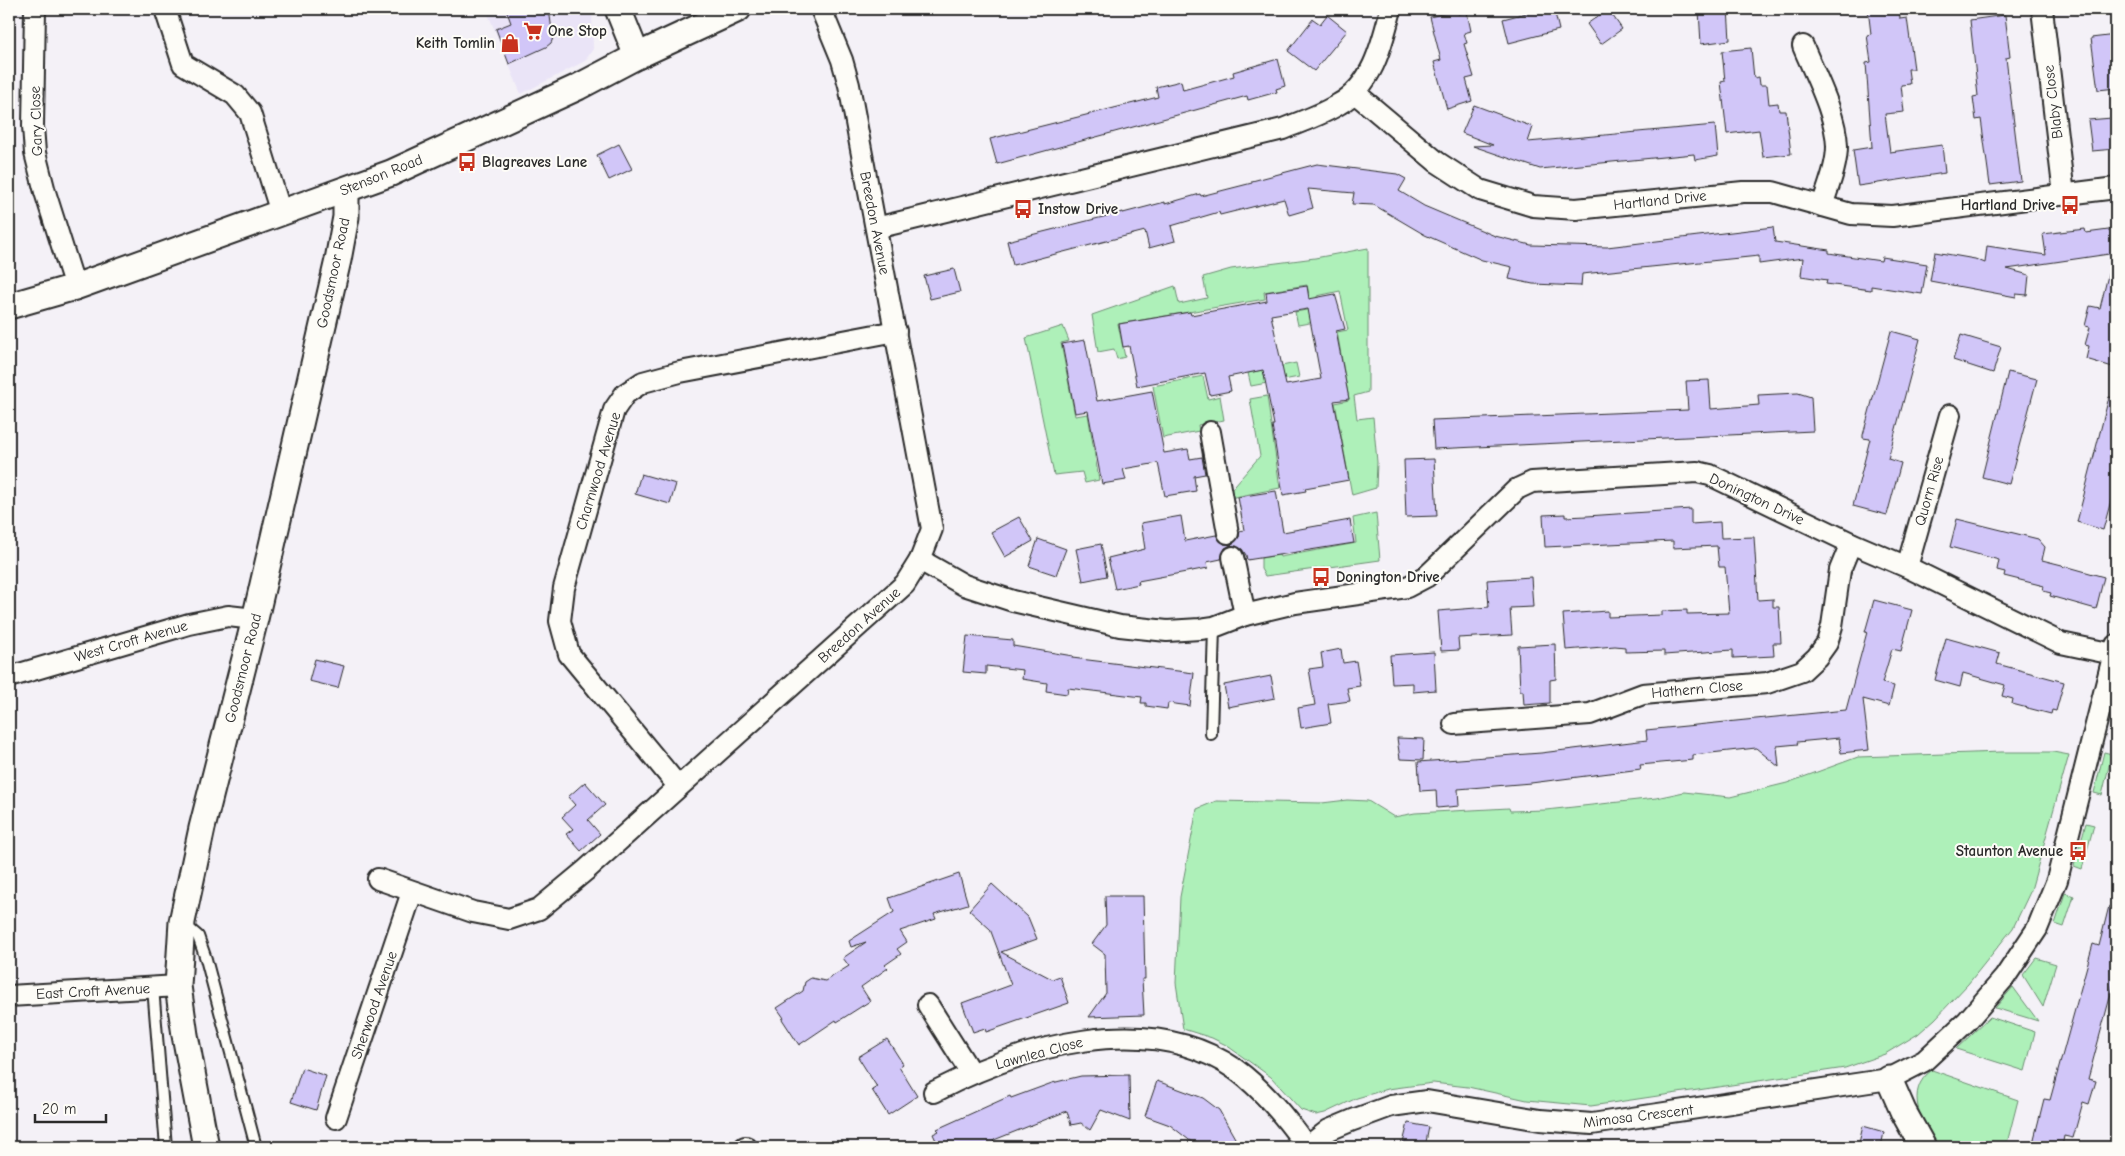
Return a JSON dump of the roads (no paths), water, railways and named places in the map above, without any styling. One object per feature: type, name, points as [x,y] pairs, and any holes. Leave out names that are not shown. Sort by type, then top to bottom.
[{"type":"street","name":"Gary Close","points":[[35,9],[32,126],[34,153],[74,287]]},
{"type":"street","points":[[165,9],[183,64],[235,95],[250,113],[281,213]]},
{"type":"street","points":[[618,9],[637,56]]},
{"type":"street","name":"Stenson Road","points":[[9,306],[74,287],[390,173],[578,87],[637,56],[738,9]]},
{"type":"street","name":"Breedon Avenue","points":[[378,879],[473,912],[509,919],[539,909],[905,584],[920,560],[932,529],[849,85],[842,60],[821,9]]},
{"type":"street","points":[[876,228],[1283,128],[1322,114],[1341,104],[1355,93],[1373,68],[1391,9]]},
{"type":"street","name":"Blaby Close","points":[[2042,9],[2064,195]]},
{"type":"street","points":[[1803,46],[1828,106],[1837,145],[1834,169],[1822,206]]},
{"type":"street","name":"Hartland Drive","points":[[1355,93],[1437,162],[1480,190],[1534,206],[1576,209],[1753,192],[1773,192],[1851,214],[1892,216],[2116,188]]},
{"type":"street","name":"Goodsmoor Road","points":[[206,1147],[185,1035],[166,986],[202,828],[255,619],[338,260],[346,217],[346,190]]},
{"type":"street","name":"Charnwood Avenue","points":[[678,786],[569,654],[560,621],[564,588],[614,410],[625,394],[643,382],[680,372],[896,331]]},
{"type":"street","name":"Quorn Rise","points":[[1907,566],[1950,415]]},
{"type":"street","points":[[1210,432],[1228,533]]},
{"type":"street","name":"Donington Drive","points":[[920,560],[964,586],[1013,601],[1120,626],[1166,632],[1214,627],[1245,616],[1295,603],[1407,587],[1426,577],[1517,489],[1532,482],[1697,472],[1710,475],[1851,543],[1907,566],[2062,643],[2115,650]]},
{"type":"street","name":"Hathern Close","points":[[1454,724],[1590,714],[1643,694],[1767,683],[1802,671],[1817,657],[1826,643],[1832,626],[1840,570],[1851,543]]},
{"type":"street","points":[[1233,557],[1245,616]]},
{"type":"street","name":"West Croft Avenue","points":[[9,677],[190,624],[228,616],[255,619]]},
{"type":"street","points":[[1923,1147],[1907,1119],[1889,1079],[1924,1061],[1967,1021],[2005,977],[2037,929],[2057,880],[2115,650]]},
{"type":"street","name":"Sherwood Avenue","points":[[336,1118],[412,892]]},
{"type":"street","name":"East Croft Avenue","points":[[9,996],[166,986]]},
{"type":"street","points":[[928,1005],[971,1073]]},
{"type":"street","name":"Lawnlea Close","points":[[934,1092],[971,1073],[1008,1059],[1076,1042],[1134,1037],[1179,1046],[1212,1056],[1235,1070],[1267,1098],[1307,1147]]},
{"type":"street","name":"Mimosa Crescent","points":[[1307,1147],[1329,1130],[1353,1120],[1391,1106],[1427,1101],[1540,1120],[1592,1124],[1889,1079]]},
{"type":"lane","points":[[1212,734],[1214,627]]},
{"type":"lane","points":[[182,922],[198,936],[206,959],[256,1147]]},
{"type":"lane","points":[[166,986],[166,1147]]},
{"type":"place","name":"One Stop","points":[[533,31]]},
{"type":"place","name":"Keith Tomlin","points":[[510,43]]},
{"type":"place","name":"Blagreaves Lane","points":[[467,162]]},
{"type":"place","name":"Hartland Drive","points":[[2070,205]]},
{"type":"place","name":"Instow Drive","points":[[1023,209]]},
{"type":"place","name":"Donington Drive","points":[[1321,577]]},
{"type":"place","name":"Staunton Avenue","points":[[2078,851]]}]
